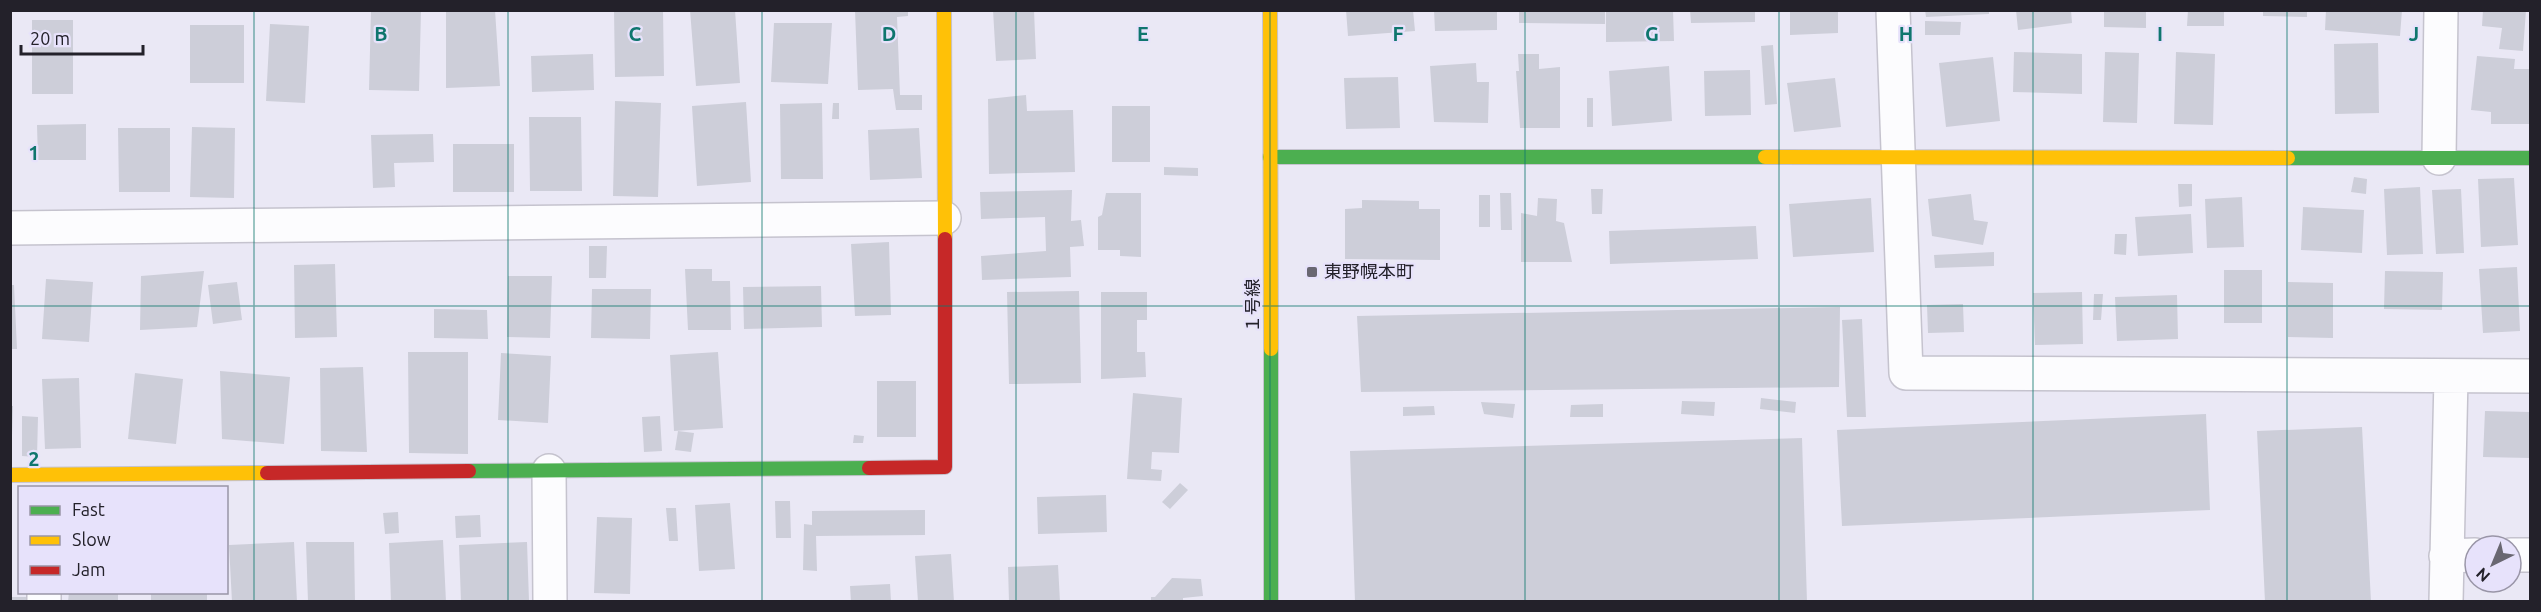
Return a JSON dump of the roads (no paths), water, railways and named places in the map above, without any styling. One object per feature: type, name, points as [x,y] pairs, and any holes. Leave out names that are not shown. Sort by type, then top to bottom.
[{"type":"street","points":[[31,479],[945,467],[944,10]]},
{"type":"street","name":"１号線","points":[[1270,10],[1271,602]]},
{"type":"street","points":[[1893,10],[1906,373],[2451,378],[2530,376]]},
{"type":"street","points":[[2439,158],[2441,10]]},
{"type":"street","points":[[1270,157],[2530,158]]},
{"type":"street","points":[[10,228],[944,218]]},
{"type":"street","points":[[2446,602],[2460,555],[2451,378]]},
{"type":"street","points":[[549,471],[550,602]]},
{"type":"place","name":"東野幌本町","points":[[1312,272]]}]
